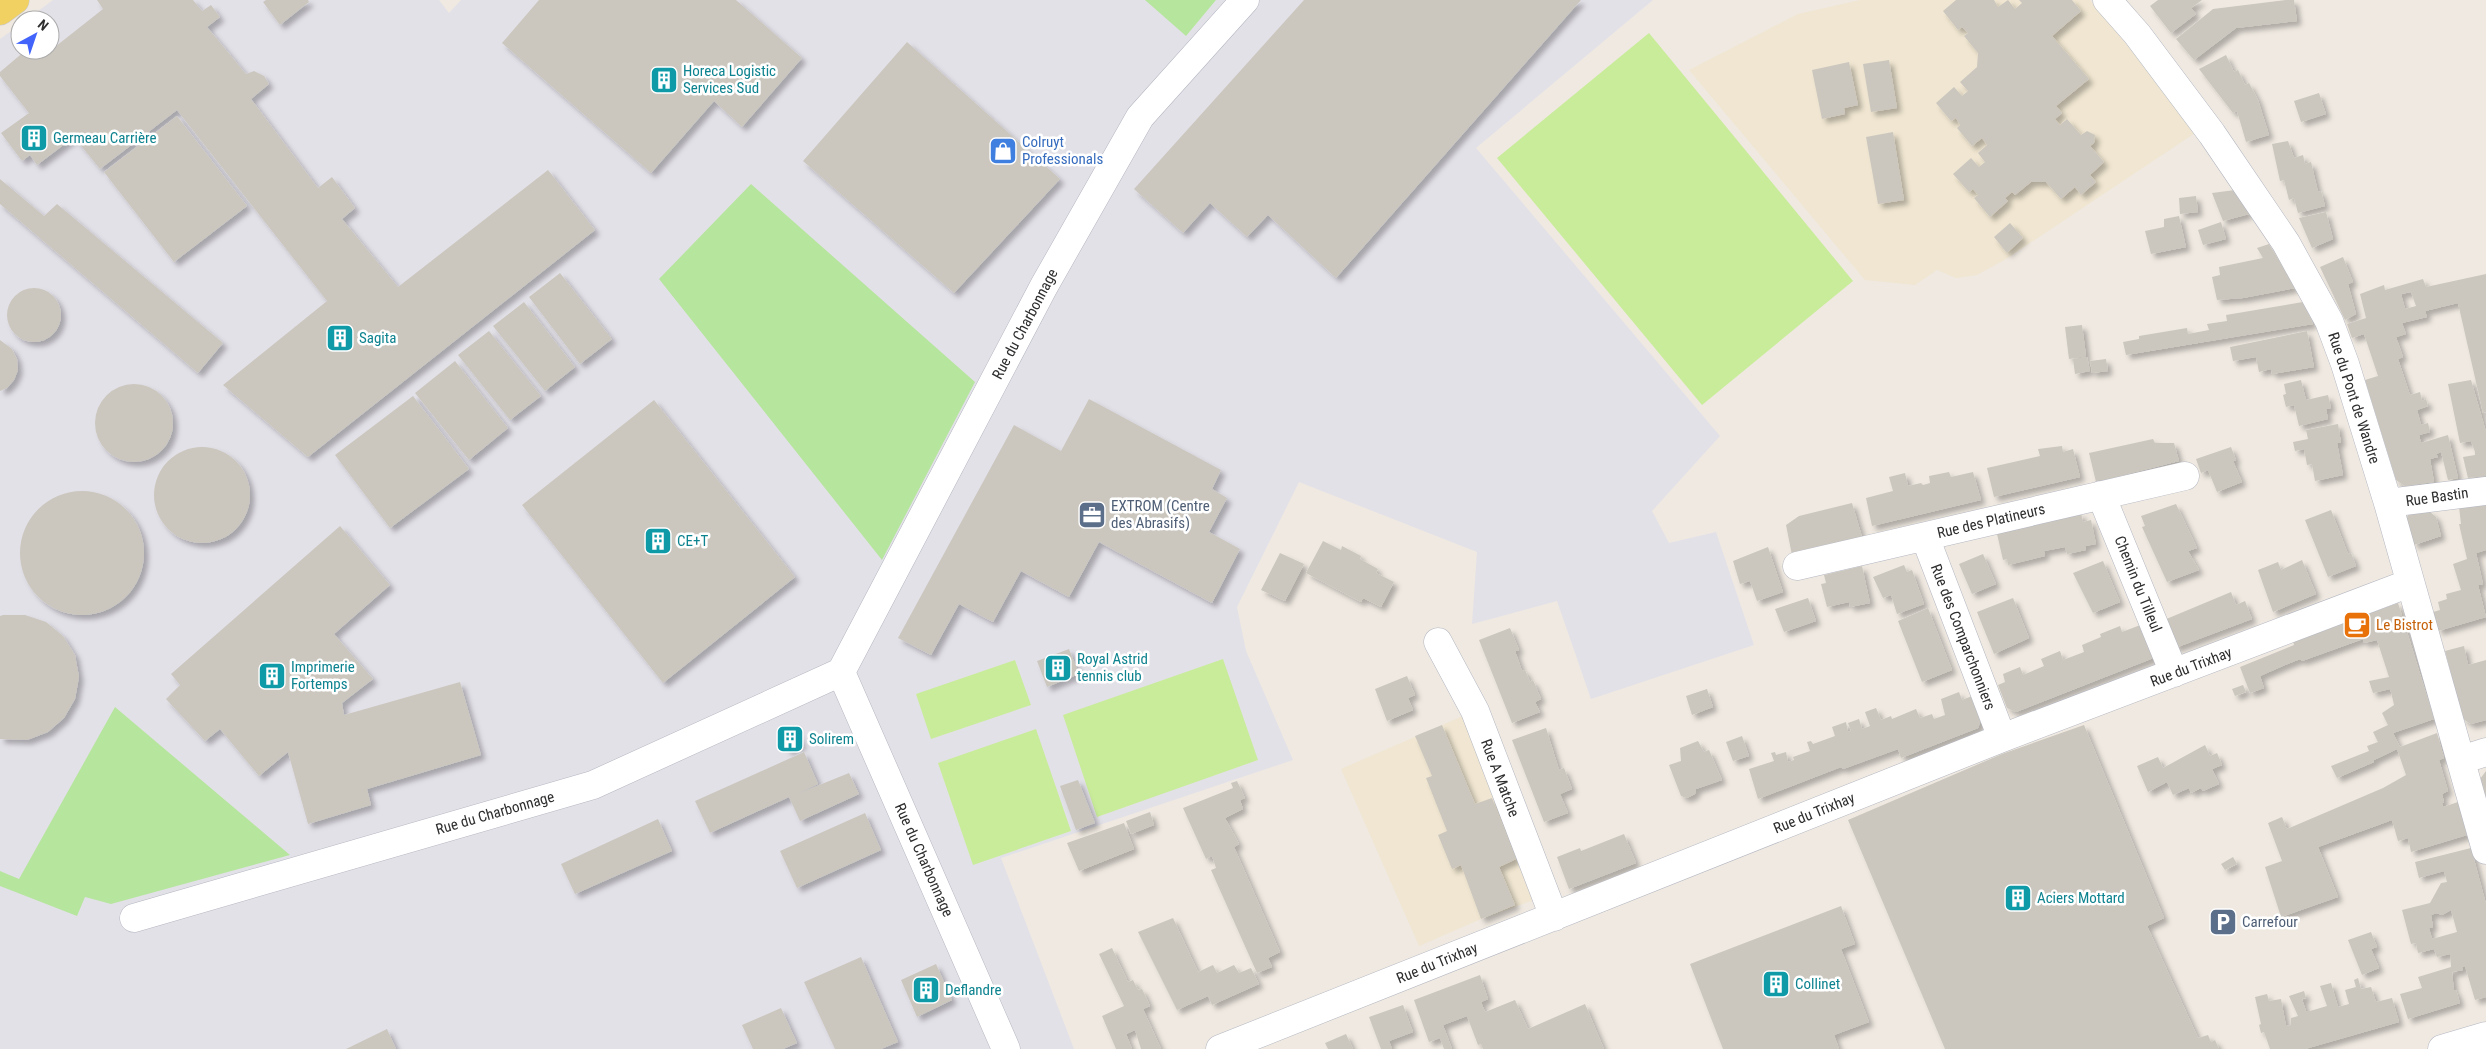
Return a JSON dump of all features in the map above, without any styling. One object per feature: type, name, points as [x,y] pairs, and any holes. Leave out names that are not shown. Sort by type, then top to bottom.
[{"type":"main road","points":[[0,12],[14,0]]},
{"type":"street","name":"Rue du Charbonnage","points":[[134,918],[594,785],[841,672],[1044,286],[1140,116],[1245,0]]},
{"type":"street","name":"Rue du Pont de Wandre","points":[[2107,0],[2137,34],[2212,134],[2286,243],[2329,322],[2345,364],[2388,503],[2449,726],[2474,756],[2486,850]]},
{"type":"street","name":"Rue des Platineurs","points":[[1797,566],[2185,476]]},
{"type":"street","name":"Rue Bastin","points":[[2388,503],[2486,491]]},
{"type":"street","name":"Chemin du Tilleul","points":[[2101,495],[2174,673]]},
{"type":"street","name":"Rue des Comparchonniers","points":[[1926,537],[2002,738]]},
{"type":"street","name":"Rue du Trixhay","points":[[1220,1049],[2002,738],[2410,583]]},
{"type":"street","name":"Rue A Matche","points":[[1438,642],[1475,711],[1554,917]]},
{"type":"street","name":"Rue du Charbonnage","points":[[841,672],[1006,1049]]},
{"type":"street","points":[[2442,1049],[2486,1036]]},
{"type":"shaded area","points":[[53,0],[439,0],[449,13],[461,0],[1653,0],[1476,148],[1720,436],[1652,511],[1669,543],[1716,532],[1754,645],[1591,699],[1557,601],[1472,624],[1477,552],[1299,482],[1237,607],[1246,651],[1293,760],[1001,858],[1074,1049],[0,1049],[0,39],[10,32],[10,60],[60,60],[60,10],[40,10]]},
{"type":"shaded area","points":[[1860,0],[2090,0],[2198,131],[2006,259],[1977,275],[1956,278],[1937,270],[1915,285],[1865,280],[1689,70],[1798,14]]},
{"type":"shaded area","points":[[1463,716],[1534,900],[1481,919],[1419,946],[1341,769]]},
{"type":"green space","points":[[1145,0],[1216,0],[1186,36]]},
{"type":"green space","points":[[1649,33],[1853,281],[1702,405],[1497,158]]},
{"type":"green space","points":[[751,184],[975,382],[882,560],[659,279]]},
{"type":"green space","points":[[1223,659],[1258,760],[1097,817],[1063,715]]},
{"type":"green space","points":[[1015,660],[1031,705],[931,739],[916,694]]},
{"type":"green space","points":[[115,707],[290,855],[111,904],[85,897],[77,916],[0,886],[0,871],[19,879]]},
{"type":"green space","points":[[1036,729],[1071,831],[973,865],[938,763]]},
{"type":"building","points":[[97,0],[193,0],[202,11],[211,5],[220,17],[207,27],[246,74],[254,71],[264,76],[269,84],[251,99],[318,188],[332,177],[355,208],[342,219],[398,287],[548,170],[595,230],[308,457],[223,385],[327,301],[177,110],[100,169],[74,137],[37,165],[30,155],[22,161],[1,133],[29,113],[0,76],[0,72],[14,60],[60,60],[60,43],[103,9]]},
{"type":"building","points":[[266,0],[308,0],[309,2],[280,25],[263,2]]},
{"type":"building","name":"Horeca Logistic Services Sud","points":[[539,0],[736,0],[802,58],[742,127],[714,101],[651,173],[502,43]]},
{"type":"building","points":[[1304,0],[1581,0],[1336,278],[1268,215],[1247,237],[1210,203],[1183,233],[1134,189]]},
{"type":"building","points":[[1956,0],[1994,0],[1998,7],[2008,0],[2015,9],[2022,3],[2019,0],[2072,0],[2081,11],[2052,36],[2089,79],[2056,106],[2062,113],[2055,119],[2060,125],[2067,119],[2081,135],[2087,131],[2095,135],[2094,143],[2090,146],[2104,162],[2090,175],[2096,182],[2081,195],[2075,187],[2061,199],[2046,182],[2031,182],[2015,195],[2012,192],[2005,198],[2008,201],[1990,217],[1974,198],[1978,195],[1973,189],[1969,192],[1953,174],[1971,158],[1979,167],[1985,162],[1978,153],[1987,145],[1982,138],[1972,146],[1957,128],[1960,125],[1956,118],[1951,121],[1936,103],[1954,87],[1962,96],[1968,91],[1960,82],[1977,67],[1978,53],[1964,36],[1968,33],[1962,27],[1958,30],[1943,11]]},
{"type":"building","points":[[2158,0],[2202,0],[2191,8],[2196,14],[2171,33],[2150,6]]},
{"type":"building","points":[[2294,0],[2297,21],[2236,28],[2194,60],[2176,39],[2213,9]]},
{"type":"building","points":[[907,42],[1060,179],[954,293],[803,161]]},
{"type":"building","points":[[2226,55],[2234,72],[2238,70],[2245,85],[2249,83],[2258,100],[2269,135],[2246,142],[2237,111],[2233,113],[2199,69]]},
{"type":"building","points":[[1889,60],[1897,108],[1871,112],[1863,64]]},
{"type":"building","points":[[1849,62],[1858,105],[1844,108],[1845,114],[1822,119],[1812,70]]},
{"type":"building","points":[[2319,93],[2326,114],[2301,122],[2294,101]]},
{"type":"building","points":[[177,116],[247,206],[174,262],[104,172]]},
{"type":"building","points":[[1893,132],[1904,200],[1878,204],[1866,137]]},
{"type":"building","points":[[2288,141],[2294,158],[2303,155],[2305,164],[2311,162],[2318,192],[2321,191],[2325,206],[2298,213],[2294,198],[2289,200],[2284,180],[2280,181],[2272,144]]},
{"type":"building","points":[[0,179],[44,216],[57,204],[223,343],[198,373],[0,204]]},
{"type":"building","points":[[2235,190],[2249,214],[2223,221],[2212,193]]},
{"type":"building","points":[[2196,196],[2198,212],[2180,214],[2179,198]]},
{"type":"building","points":[[2326,212],[2333,239],[2312,248],[2299,218]]},
{"type":"building","points":[[2179,216],[2186,247],[2151,254],[2145,231],[2164,227],[2164,219]]},
{"type":"building","points":[[2221,222],[2226,239],[2203,245],[2198,230]]},
{"type":"building","points":[[2010,223],[2023,238],[2007,253],[1994,237]]},
{"type":"building","points":[[2269,244],[2295,288],[2243,298],[2217,300],[2212,277],[2220,275],[2219,267],[2263,258],[2257,248]]},
{"type":"building","points":[[2343,257],[2353,282],[2348,284],[2356,314],[2345,320],[2320,267]]},
{"type":"building","points":[[560,273],[612,339],[580,364],[529,297]]},
{"type":"building","points":[[2486,274],[2486,412],[2483,413],[2458,303],[2425,311],[2427,317],[2402,323],[2406,334],[2396,337],[2403,357],[2398,359],[2410,395],[2420,392],[2422,401],[2426,399],[2428,406],[2417,410],[2421,425],[2428,423],[2430,432],[2419,435],[2421,443],[2448,435],[2458,478],[2448,480],[2441,452],[2436,454],[2438,457],[2430,459],[2434,482],[2405,486],[2396,480],[2365,380],[2378,376],[2364,334],[2352,338],[2347,324],[2366,318],[2360,294],[2384,285],[2385,290],[2423,279],[2426,287]],"holes":[[[2411,292],[2416,306],[2405,309],[2401,294]]]},
{"type":"building","points":[[29,288],[39,288],[53,296],[59,305],[61,315],[59,325],[53,334],[39,342],[29,342],[19,337],[12,330],[7,320],[7,310],[12,300],[19,293]]},
{"type":"building","points":[[524,302],[575,367],[545,391],[493,326]]},
{"type":"building","points":[[2303,302],[2313,324],[2126,355],[2123,342],[2139,339],[2139,336],[2187,328],[2188,334],[2209,330],[2207,324],[2227,321],[2226,315]]},
{"type":"building","points":[[2082,325],[2086,356],[2069,359],[2065,327]]},
{"type":"building","points":[[489,331],[541,396],[510,420],[458,355]]},
{"type":"building","points":[[2307,331],[2314,367],[2272,374],[2271,369],[2259,372],[2256,357],[2233,361],[2230,347]]},
{"type":"building","points":[[0,340],[12,349],[17,359],[18,370],[14,380],[7,388],[0,391]]},
{"type":"building","points":[[2087,357],[2090,371],[2075,374],[2073,359]]},
{"type":"building","points":[[2106,359],[2108,371],[2092,373],[2090,361]]},
{"type":"building","points":[[455,361],[508,428],[469,460],[415,393]]},
{"type":"building","points":[[2301,380],[2306,400],[2328,395],[2331,408],[2326,409],[2328,419],[2299,426],[2294,405],[2286,407],[2283,395],[2286,394],[2284,384]]},
{"type":"building","points":[[2471,380],[2486,432],[2486,476],[2468,478],[2463,457],[2475,455],[2475,452],[2471,441],[2460,443],[2448,384]]},
{"type":"building","points":[[134,384],[149,387],[162,395],[170,408],[173,423],[170,438],[162,451],[149,459],[134,462],[119,459],[106,451],[98,438],[95,423],[98,408],[106,395],[119,387]]},
{"type":"building","points":[[413,396],[469,469],[390,528],[335,455]]},
{"type":"building","name":"EXTROM (Centre des Abrasifs)","points":[[1089,399],[1221,470],[1212,489],[1227,498],[1209,532],[1240,549],[1212,603],[1099,542],[1069,597],[1021,571],[993,622],[959,604],[931,655],[898,638],[1014,425],[1061,451]]},
{"type":"building","name":"CE+T","points":[[654,400],[795,577],[663,683],[522,505]]},
{"type":"building","points":[[2338,424],[2341,443],[2337,443],[2343,475],[2315,481],[2312,464],[2307,465],[2304,449],[2295,451],[2293,442],[2308,439],[2306,430]]},
{"type":"building","points":[[2153,439],[2155,443],[2174,443],[2179,461],[2096,482],[2089,453]]},
{"type":"building","points":[[2062,446],[2063,452],[2073,449],[2080,477],[1994,497],[1987,468],[2040,456],[2038,449]]},
{"type":"building","points":[[202,447],[220,451],[236,461],[246,477],[250,495],[246,513],[236,529],[220,539],[202,543],[184,539],[168,529],[158,513],[154,495],[158,477],[168,461],[184,451]]},
{"type":"building","points":[[2231,447],[2236,460],[2233,461],[2242,482],[2217,492],[2208,470],[2201,473],[2196,459]]},
{"type":"building","points":[[1949,472],[1951,477],[1973,472],[1981,500],[1872,526],[1866,498],[1893,491],[1889,477],[1905,473],[1908,486],[1921,483],[1923,485],[1930,483],[1929,476]]},
{"type":"building","points":[[82,491],[106,496],[117,501],[126,509],[134,518],[139,529],[144,553],[139,577],[134,588],[126,597],[117,605],[106,610],[82,615],[58,610],[47,605],[38,597],[30,588],[25,577],[20,553],[25,529],[30,518],[38,509],[47,501],[58,496]]},
{"type":"building","points":[[1852,503],[1862,537],[1792,555],[1786,525],[1799,516]]},
{"type":"building","points":[[2486,503],[2486,550],[2476,553],[2483,584],[2478,585],[2486,617],[2438,631],[2433,612],[2440,610],[2438,602],[2447,599],[2446,594],[2461,590],[2453,564],[2467,559],[2459,524],[2461,524],[2459,507]]},
{"type":"building","points":[[2176,504],[2197,548],[2188,551],[2199,570],[2167,582],[2142,527],[2145,526],[2141,516]]},
{"type":"building","points":[[2331,510],[2348,554],[2351,553],[2356,566],[2328,577],[2305,520]]},
{"type":"building","points":[[2429,511],[2436,517],[2441,536],[2414,545],[2406,518],[2410,513]]},
{"type":"building","points":[[2081,513],[2083,522],[2091,520],[2096,544],[2085,546],[2086,550],[2067,554],[2065,547],[2044,551],[2045,556],[2008,565],[2007,559],[2003,560],[1997,534]]},
{"type":"building","name":"Imprimerie Fortemps","points":[[340,526],[390,585],[334,634],[373,679],[342,703],[344,715],[460,682],[481,755],[367,789],[371,805],[308,824],[288,752],[259,776],[220,729],[205,741],[166,699],[180,685],[171,674]]},
{"type":"building","points":[[1323,541],[1341,550],[1342,546],[1361,556],[1360,559],[1378,569],[1376,573],[1394,582],[1381,607],[1363,598],[1361,602],[1306,573]]},
{"type":"building","points":[[1768,547],[1783,592],[1757,601],[1750,581],[1740,584],[1733,561]]},
{"type":"building","points":[[1280,553],[1304,564],[1285,601],[1261,590]]},
{"type":"building","points":[[1983,554],[1996,584],[1972,594],[1959,564]]},
{"type":"building","points":[[2302,560],[2316,594],[2273,612],[2258,570],[2278,562],[2281,570]]},
{"type":"building","points":[[2103,561],[2120,602],[2093,613],[2073,573]]},
{"type":"building","points":[[1904,565],[1907,572],[1912,570],[1924,604],[1897,614],[1891,595],[1883,598],[1873,577]]},
{"type":"building","points":[[1862,566],[1870,603],[1850,607],[1849,602],[1827,607],[1821,584],[1826,583],[1824,575]]},
{"type":"building","points":[[2231,592],[2236,605],[2245,601],[2252,619],[2175,648],[2164,620]]},
{"type":"building","points":[[1808,598],[1816,621],[1784,632],[1775,609]]},
{"type":"building","points":[[2013,598],[2029,638],[1994,654],[1977,612]]},
{"type":"building","points":[[2398,603],[2434,719],[2393,733],[2400,747],[2437,733],[2444,758],[2439,760],[2448,791],[2442,794],[2443,807],[2458,802],[2467,835],[2411,852],[2408,838],[2398,841],[2392,820],[2318,847],[2338,897],[2281,917],[2265,867],[2282,861],[2268,823],[2282,817],[2287,829],[2383,788],[2406,775],[2397,749],[2374,760],[2374,762],[2337,778],[2331,766],[2369,751],[2367,746],[2378,742],[2373,732],[2388,725],[2382,713],[2394,705],[2390,689],[2373,693],[2369,681],[2389,677],[2377,640],[2364,643],[2363,639],[2302,661],[2300,659],[2285,665],[2260,676],[2264,688],[2250,693],[2240,667],[2294,645],[2293,641]]},
{"type":"building","points":[[1928,608],[1952,670],[1922,682],[1898,621]]},
{"type":"building","points":[[25,615],[46,622],[63,636],[75,655],[79,677],[75,699],[64,718],[48,732],[27,740],[0,739],[0,616]]},
{"type":"building","points":[[2143,624],[2156,657],[2016,712],[2007,708],[1998,685],[2005,682],[2003,674],[2020,667],[2023,675],[2044,666],[2041,659],[2060,651],[2063,660],[2084,652],[2082,645],[2101,637],[2100,634],[2120,626],[2122,632]]},
{"type":"building","points":[[1510,628],[1519,650],[1515,651],[1522,671],[1525,670],[1530,682],[1533,680],[1541,699],[1535,702],[1540,712],[1512,723],[1479,640]]},
{"type":"building","points":[[2464,646],[2468,665],[2486,660],[2486,720],[2471,724],[2463,719],[2445,651]]},
{"type":"building","name":"Royal Astrid tennis club","points":[[1069,649],[1079,674],[1047,687],[1037,661]]},
{"type":"building","points":[[1407,676],[1415,695],[1408,698],[1413,710],[1387,721],[1375,689]]},
{"type":"building","points":[[2243,685],[2246,692],[2235,696],[2232,689]]},
{"type":"building","points":[[1707,689],[1713,707],[1692,715],[1686,696]]},
{"type":"building","points":[[1959,692],[1962,700],[1972,696],[1981,720],[1978,728],[1901,758],[1898,749],[1843,769],[1841,767],[1758,799],[1749,769],[1774,761],[1771,753],[1775,752],[1776,755],[1786,752],[1788,762],[1794,760],[1793,757],[1810,751],[1807,742],[1811,741],[1813,744],[1835,736],[1832,727],[1846,722],[1848,732],[1851,731],[1848,723],[1859,719],[1862,729],[1870,726],[1865,712],[1876,708],[1881,720],[1891,716],[1892,719],[1916,709],[1920,718],[1932,714],[1934,719],[1945,715],[1941,699]]},
{"type":"building","name":"Solirem","points":[[794,725],[802,745],[788,751],[777,733]]},
{"type":"building","points":[[1442,725],[1475,804],[1492,798],[1516,859],[1499,867],[1515,905],[1481,919],[1461,865],[1452,869],[1438,835],[1447,831],[1426,778],[1432,776],[1415,736]]},
{"type":"building","name":"Aciers Mottard","points":[[2084,725],[2164,918],[2147,926],[2198,1038],[2208,1035],[2211,1042],[2215,1040],[2219,1049],[1945,1049],[1848,820],[2002,754]]},
{"type":"building","points":[[1546,728],[1559,770],[1564,768],[1572,789],[1560,794],[1568,813],[1544,822],[1512,740]]},
{"type":"building","points":[[1742,736],[1749,756],[1733,761],[1726,742]]},
{"type":"building","points":[[1698,741],[1704,752],[1709,750],[1722,780],[1696,789],[1695,794],[1687,798],[1681,796],[1669,765],[1681,761],[1680,748]]},
{"type":"building","points":[[2205,745],[2210,756],[2217,753],[2222,765],[2212,769],[2219,784],[2203,791],[2201,788],[2191,793],[2189,788],[2173,795],[2167,782],[2148,792],[2137,766],[2158,757],[2163,768]]},
{"type":"building","points":[[804,752],[818,784],[797,794],[849,773],[859,794],[800,821],[789,797],[710,833],[695,801]]},
{"type":"building","points":[[2486,771],[2486,797],[2485,797],[2480,779]]},
{"type":"building","points":[[1078,780],[1095,823],[1076,830],[1060,786]]},
{"type":"building","points":[[1237,781],[1245,798],[1240,800],[1243,809],[1225,818],[1239,844],[1234,847],[1280,952],[1268,958],[1272,967],[1257,973],[1211,870],[1216,868],[1212,856],[1206,859],[1183,808],[1233,788],[1231,783]]},
{"type":"building","points":[[1150,812],[1154,825],[1131,834],[1126,821]]},
{"type":"building","points":[[865,813],[881,850],[797,888],[780,851]]},
{"type":"building","points":[[658,819],[672,851],[575,894],[561,864]]},
{"type":"building","points":[[1124,823],[1134,849],[1079,871],[1067,843]]},
{"type":"building","points":[[1624,834],[1636,863],[1569,889],[1557,857],[1580,848],[1581,851]]},
{"type":"building","points":[[2471,848],[2486,904],[2486,997],[2475,1000],[2465,966],[2462,967],[2463,970],[2452,972],[2454,991],[2456,990],[2460,1003],[2408,1019],[2400,994],[2422,988],[2418,977],[2451,967],[2450,954],[2437,957],[2434,949],[2418,953],[2416,943],[2411,944],[2402,910],[2430,903],[2441,883],[2447,882],[2444,871],[2419,878],[2415,862]],"holes":[[[2451,910],[2457,932],[2432,939],[2429,928],[2433,927],[2431,915],[2436,913],[2442,915]]]},
{"type":"building","points":[[2233,857],[2237,864],[2225,870],[2221,864]]},
{"type":"building","name":"Collinet","points":[[1841,906],[1855,944],[1841,949],[1869,1022],[1834,1035],[1839,1049],[1723,1049],[1690,964]]},
{"type":"building","points":[[1173,918],[1198,972],[1213,965],[1217,973],[1234,965],[1239,973],[1251,968],[1259,984],[1212,1005],[1208,996],[1177,1010],[1138,932]]},
{"type":"building","points":[[2371,932],[2377,947],[2371,949],[2379,968],[2362,975],[2348,940]]},
{"type":"building","points":[[1112,948],[1128,982],[1133,980],[1138,990],[1142,989],[1150,1006],[1143,1009],[1161,1049],[1141,1049],[1135,1030],[1126,1034],[1132,1049],[1116,1049],[1102,1016],[1124,1006],[1099,954]]},
{"type":"building","points":[[861,957],[898,1042],[881,1049],[835,1049],[804,982]]},
{"type":"building","name":"Deflandre","points":[[936,964],[952,1000],[917,1017],[901,980]]},
{"type":"building","points":[[1480,975],[1488,999],[1481,1002],[1485,1012],[1515,1000],[1528,1029],[1585,1004],[1604,1049],[1483,1049],[1481,1044],[1478,1045],[1467,1016],[1443,1025],[1452,1049],[1444,1049],[1440,1038],[1429,1042],[1414,1000]]},
{"type":"building","points":[[2358,978],[2361,989],[2371,987],[2376,1002],[2392,998],[2399,1022],[2305,1049],[2270,1049],[2264,1032],[2261,1033],[2255,997],[2267,994],[2269,1001],[2281,999],[2286,1026],[2291,1025],[2291,1018],[2298,1016],[2289,996],[2304,991],[2306,998],[2302,999],[2306,1011],[2327,1006],[2320,986],[2331,983],[2338,1007],[2349,1004],[2345,990],[2356,987],[2354,980]]},
{"type":"building","points":[[1403,1005],[1413,1032],[1389,1041],[1392,1049],[1381,1049],[1369,1017]]},
{"type":"building","points":[[781,1008],[797,1043],[783,1049],[753,1049],[742,1025]]},
{"type":"building","points":[[387,1029],[396,1049],[346,1049]]},
{"type":"building","points":[[1346,1034],[1353,1049],[1328,1049],[1325,1043]]},
{"type":"place","name":"Horeca Logistic Services Sud","points":[[664,80]]},
{"type":"place","name":"Germeau Carrière","points":[[34,138]]},
{"type":"place","name":"Colruyt Professionals","points":[[1003,151]]},
{"type":"place","name":"Sagita","points":[[340,338]]},
{"type":"place","name":"EXTROM (Centre des Abrasifs)","points":[[1092,515]]},
{"type":"place","name":"CE+T","points":[[658,541]]},
{"type":"place","name":"Le Bistrot","points":[[2357,625]]},
{"type":"place","name":"Royal Astrid tennis club","points":[[1058,668]]},
{"type":"place","name":"Imprimerie Fortemps","points":[[272,676]]},
{"type":"place","name":"Solirem","points":[[790,739]]},
{"type":"place","name":"Aciers Mottard","points":[[2018,898]]},
{"type":"place","name":"Carrefour","points":[[2223,922]]},
{"type":"place","name":"Collinet","points":[[1776,984]]},
{"type":"place","name":"Deflandre","points":[[926,990]]}]
